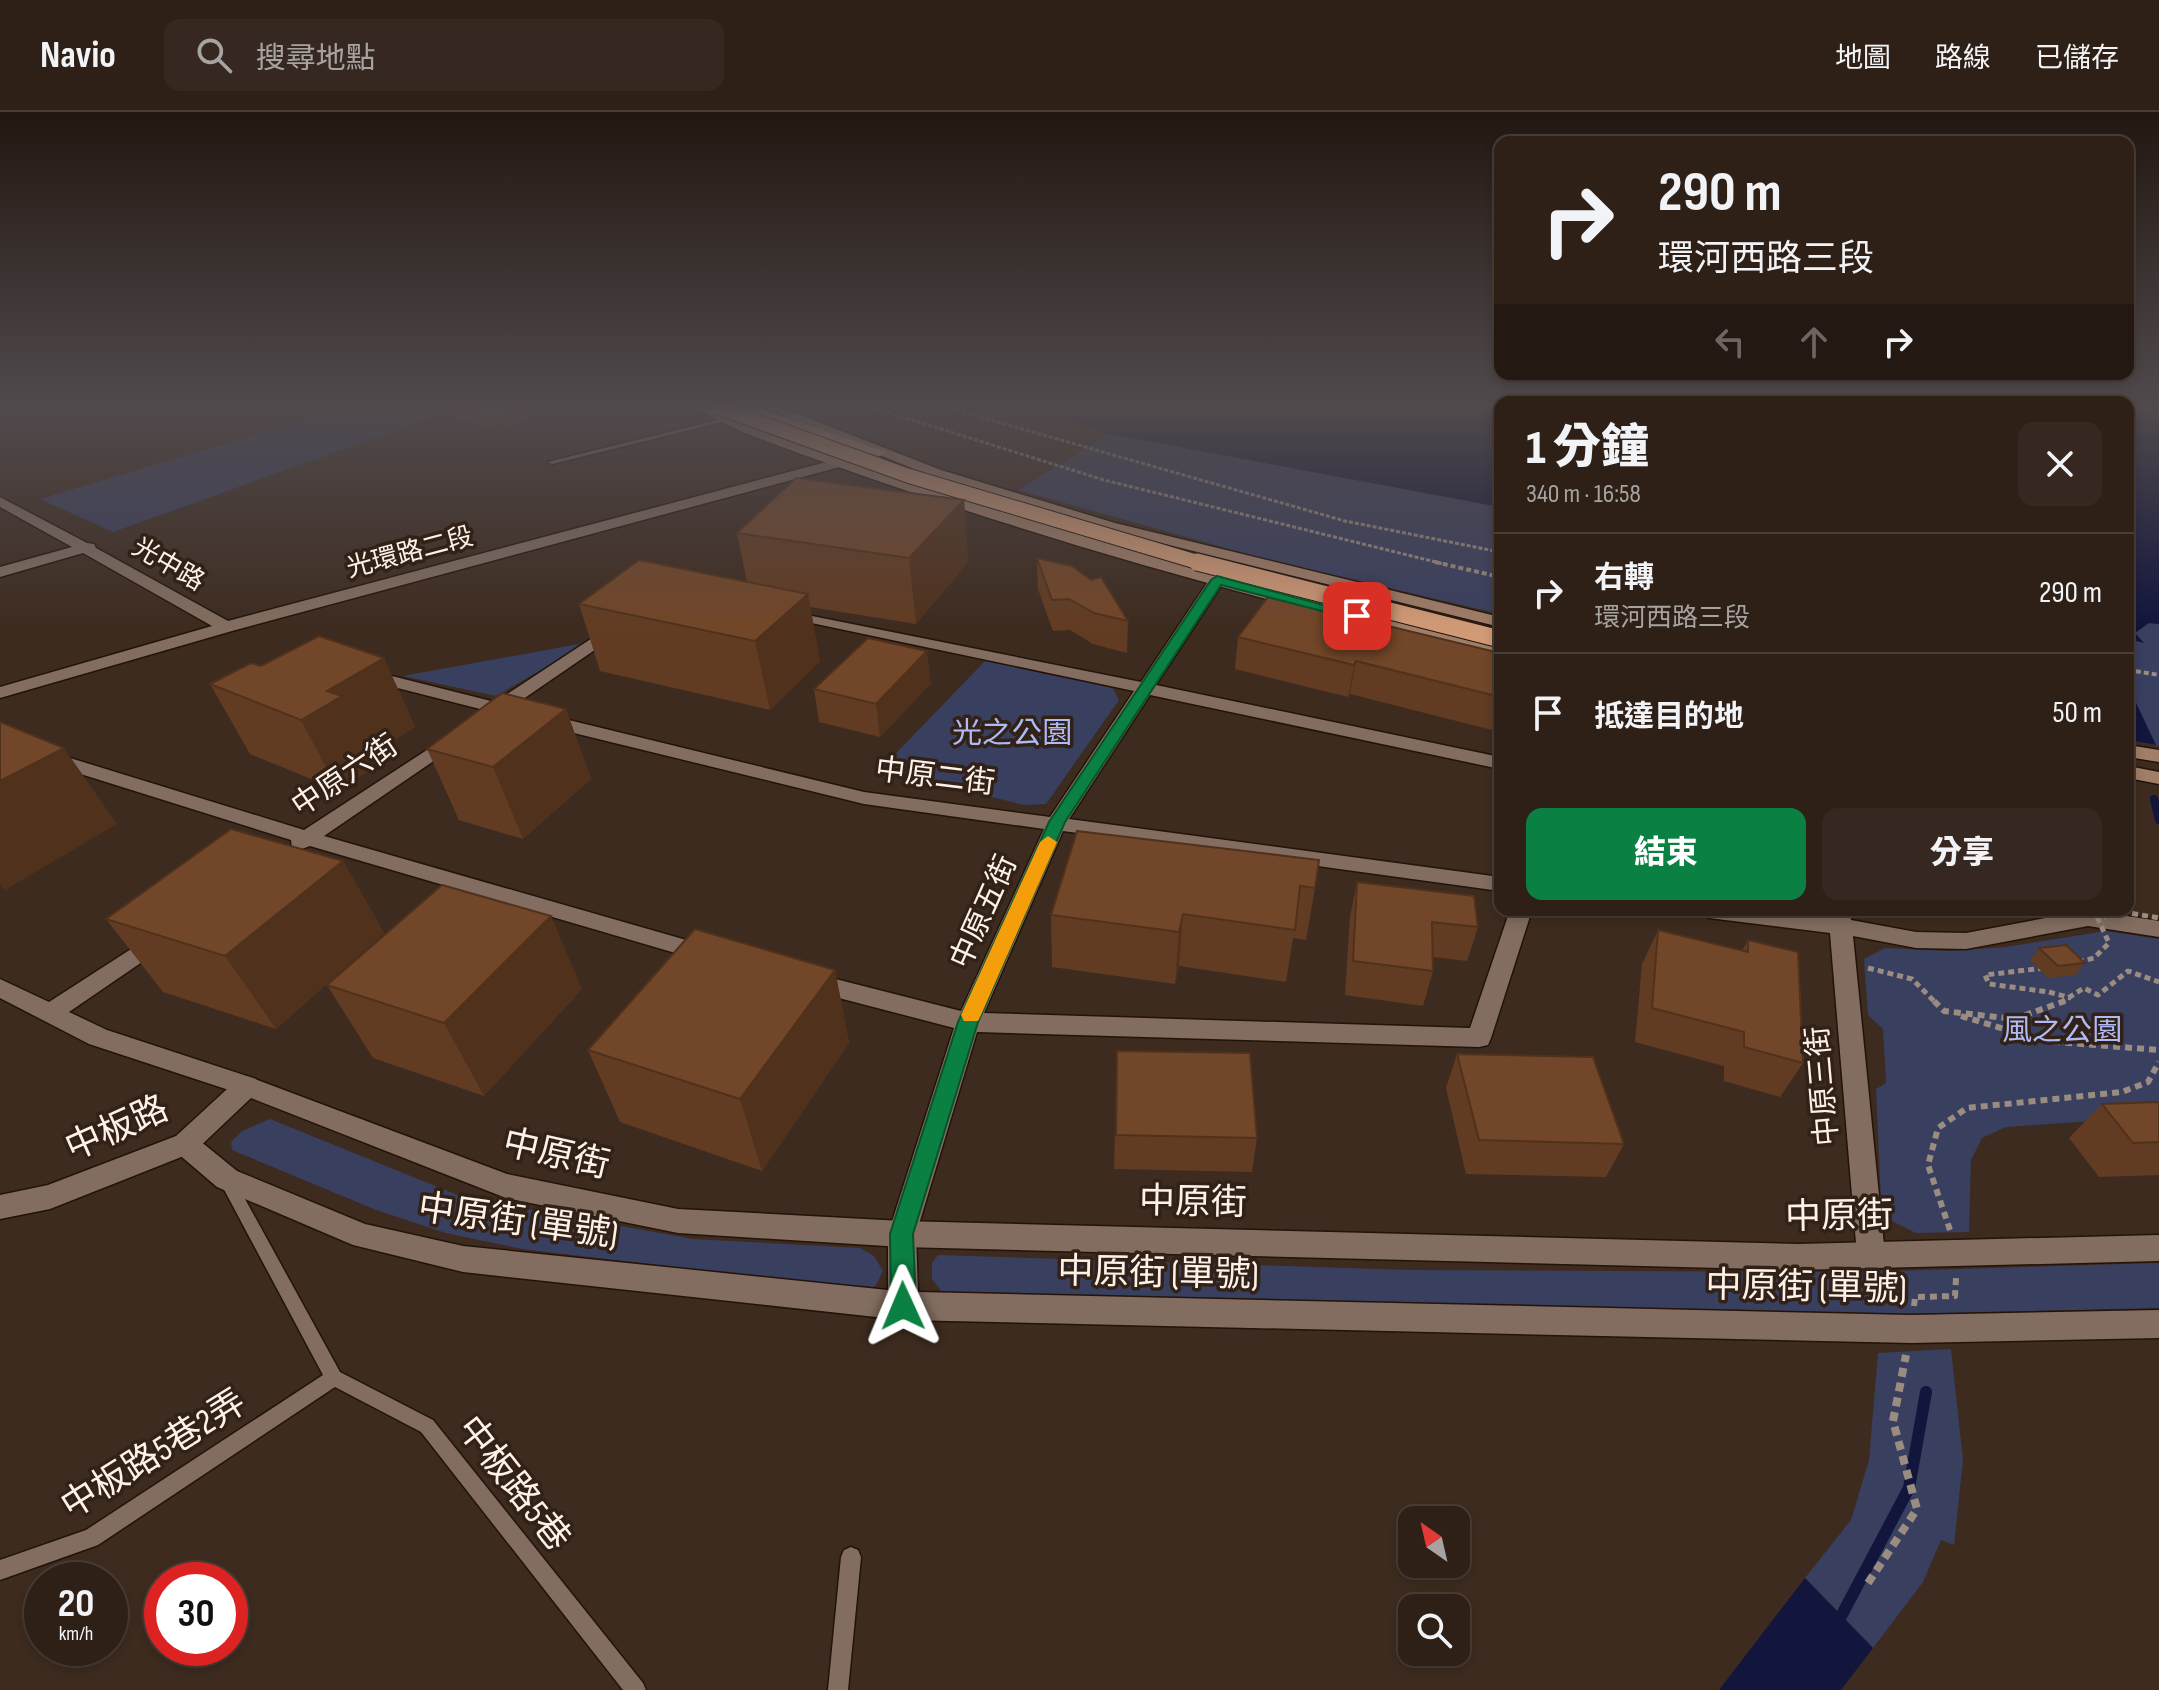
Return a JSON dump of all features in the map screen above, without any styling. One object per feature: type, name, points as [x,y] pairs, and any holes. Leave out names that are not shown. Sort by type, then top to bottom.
[{"type":"highway","points":[[927,481],[1102,536],[1494,637]]},
{"type":"main road","points":[[886,481],[1217,580],[1494,649]]},
{"type":"main road","points":[[968,481],[1110,526],[1494,621]]},
{"type":"main road","points":[[2134,752],[2159,756]]},
{"type":"main road","points":[[2134,773],[2159,778]]},
{"type":"street","name":"光環路二段","points":[[0,693],[226,627],[776,481]]},
{"type":"street","name":"光中路","points":[[0,501],[89,547],[226,627]]},
{"type":"street","points":[[0,572],[89,547]]},
{"type":"street","name":"中原五街","points":[[903,1306],[902,1234],[968,1022],[1057,822],[1217,580]]},
{"type":"street","points":[[763,608],[1494,762]]},
{"type":"street","name":"中原六街","points":[[282,856],[635,614]]},
{"type":"street","name":"中原二街","points":[[372,676],[864,798],[1494,883]]},
{"type":"street","points":[[0,795],[70,764],[307,838],[721,958]]},
{"type":"street","points":[[782,974],[968,1022],[1479,1038],[1519,916]]},
{"type":"street","points":[[1807,916],[1840,918],[1929,940],[1966,941],[2088,918],[2159,929]]},
{"type":"street","name":"中原三街","points":[[1840,918],[1871,1255]]},
{"type":"street","points":[[50,1013],[179,925]]},
{"type":"street","name":"中原街","points":[[0,988],[98,1037],[247,1086],[506,1186],[678,1221],[902,1234],[1798,1257],[2159,1248]]},
{"type":"street","name":"中板路","points":[[0,1207],[50,1197],[185,1144],[247,1086]]},
{"type":"street","name":"中原街 (單號)","points":[[185,1144],[227,1179],[363,1236],[463,1259],[903,1306],[1911,1329],[2159,1324]]},
{"type":"lane","points":[[227,1179],[334,1378]]},
{"type":"lane","name":"中板路5巷2弄","points":[[0,1570],[91,1538],[334,1378]]},
{"type":"lane","name":"中板路5巷","points":[[334,1378],[427,1426],[636,1690]]},
{"type":"lane","points":[[838,1690],[851,1557]]},
{"type":"path","points":[[1111,481],[1494,576]]},
{"type":"path","points":[[1203,481],[1345,521],[1494,551]]},
{"type":"path","points":[[2134,671],[2159,675]]},
{"type":"path","points":[[2134,914],[2159,918]]},
{"type":"path","points":[[2067,964],[2094,958],[2109,943],[2098,919],[2106,916]]},
{"type":"path","points":[[1844,962],[1912,979],[1944,1011],[2044,1041],[2159,1050]]},
{"type":"path","points":[[2053,967],[1985,975],[1989,984],[2072,998]]},
{"type":"path","points":[[1944,1011],[2014,1019],[2041,1012],[2072,998],[2084,988],[2098,995],[2128,971],[2159,982]]},
{"type":"green space","points":[[102,481],[256,481],[113,532],[40,499]]},
{"type":"green space","points":[[1033,481],[1359,481],[1494,506],[1494,613],[1262,558],[1018,490]]},
{"type":"green space","points":[[2134,622],[2159,624],[2159,746],[2134,741]]},
{"type":"green space","points":[[590,642],[496,696],[403,676]]},
{"type":"green space","name":"光之公園","points":[[985,661],[1112,687],[1119,700],[1046,804],[1024,805],[881,769]]},
{"type":"green space","name":"風之公園","points":[[2106,931],[2159,939],[2159,1116],[2006,1127],[1982,1138],[1971,1160],[1969,1232],[1916,1233],[1892,1221],[1881,1202],[1876,1089],[1886,1083],[1883,1029],[1868,1015],[1864,959],[1885,948],[1949,951],[2005,947]]},
{"type":"green space","points":[[270,1119],[465,1198],[693,1239],[860,1248],[874,1256],[883,1271],[876,1285],[869,1290],[522,1249],[446,1233],[376,1210],[232,1150],[231,1142],[242,1131]]},
{"type":"green space","points":[[938,1255],[1409,1270],[1858,1272],[2159,1263],[2159,1308],[1872,1315],[942,1292],[932,1279],[932,1263]]},
{"type":"green space","points":[[1951,1349],[1963,1460],[1954,1545],[1941,1540],[1923,1582],[1873,1648],[1805,1578],[1851,1520],[1869,1460],[1878,1353]]},
{"type":"shaded area","points":[[1359,481],[1494,481],[1494,506]]},
{"type":"shaded area","points":[[2134,481],[2159,481],[2159,624],[2149,623],[2135,633],[2144,643],[2134,640]]},
{"type":"shaded area","points":[[2134,699],[2156,745],[2134,741]]},
{"type":"shaded area","points":[[1805,1578],[1873,1648],[1841,1690],[1719,1690]]},
{"type":"building","points":[[793,481],[816,481],[964,500],[909,558],[737,533]]},
{"type":"building","points":[[1037,558],[1072,566],[1091,580],[1101,577],[1128,621],[1094,613],[1069,599],[1052,600]]},
{"type":"building","points":[[639,560],[808,594],[755,641],[579,604]]},
{"type":"building","points":[[1268,597],[1494,652],[1494,696],[1356,661],[1354,665],[1238,637]]},
{"type":"building","points":[[319,636],[384,658],[327,691],[342,696],[301,720],[210,684],[251,663],[261,666]]},
{"type":"building","points":[[868,638],[927,651],[876,704],[814,689]]},
{"type":"building","points":[[502,693],[566,709],[493,767],[427,749]]},
{"type":"building","points":[[0,722],[64,748],[0,781]]},
{"type":"building","points":[[231,829],[343,861],[225,956],[106,919]]},
{"type":"building","points":[[1077,831],[1319,860],[1315,888],[1300,886],[1295,930],[1183,914],[1179,932],[1051,915]]},
{"type":"building","points":[[1357,882],[1474,896],[1478,927],[1432,922],[1433,971],[1353,961]]},
{"type":"building","points":[[442,885],[551,916],[444,1023],[327,985]]},
{"type":"building","points":[[695,929],[835,970],[740,1099],[588,1050]]},
{"type":"building","points":[[1658,930],[1748,952],[1748,940],[1798,952],[1803,1063],[1744,1047],[1744,1032],[1652,1008]]},
{"type":"building","points":[[2066,945],[2085,963],[2058,966],[2039,948]]},
{"type":"building","points":[[1117,1051],[1250,1053],[1257,1138],[1116,1135]]},
{"type":"building","points":[[1457,1054],[1593,1057],[1624,1144],[1479,1140]]},
{"type":"building","points":[[2159,1102],[2159,1142],[2133,1143],[2102,1104]]},
{"type":"waterway","points":[[2154,799],[2159,820]]},
{"type":"waterway","points":[[1837,1624],[1909,1488],[1926,1392]]},
{"type":"slow traffic","points":[[971,1015],[1048,842]]},
{"type":"route","points":[[903,1306],[902,1234],[958,1052],[968,1022],[1057,822],[1217,580],[1357,616]]}]
